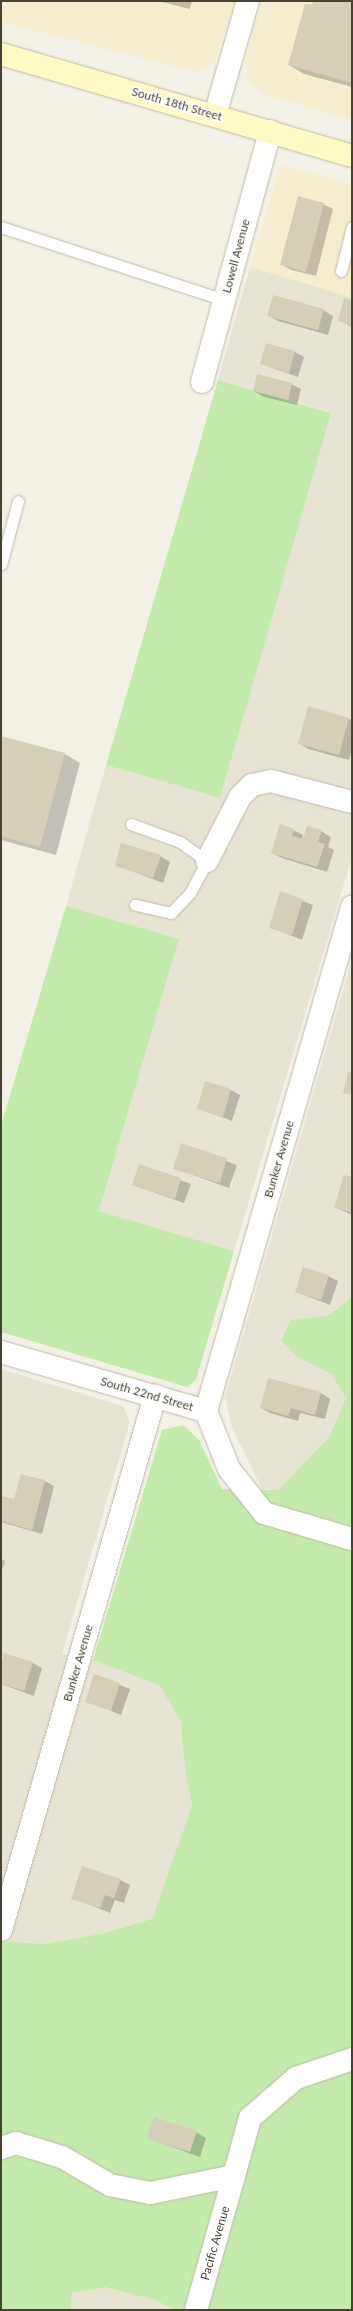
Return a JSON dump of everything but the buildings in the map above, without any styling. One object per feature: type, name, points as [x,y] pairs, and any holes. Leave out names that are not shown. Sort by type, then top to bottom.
[{"type":"main road","name":"South 18th Street","points":[[1,54],[352,156]]},
{"type":"street","points":[[215,115],[248,1]]},
{"type":"street","name":"Lowell Avenue","points":[[202,382],[270,131]]},
{"type":"street","points":[[207,861],[237,803],[252,786],[271,781],[352,802]]},
{"type":"street","name":"Bunker Avenue","points":[[206,1411],[352,907]]},
{"type":"street","name":"South 22nd Street","points":[[1,1352],[206,1411],[229,1469],[264,1513],[352,1539]]},
{"type":"street","name":"Bunker Avenue","points":[[1,1930],[155,1396]]},
{"type":"street","name":"Pacific Avenue","points":[[196,2310],[250,2118],[296,2078],[352,2058]]},
{"type":"street","points":[[1,2148],[16,2143],[62,2157],[110,2185],[150,2193],[234,2176]]},
{"type":"lane","points":[[1,227],[224,300]]},
{"type":"lane","points":[[341,271],[352,227]]},
{"type":"lane","points":[[1,564],[4,539],[18,501]]},
{"type":"lane","points":[[131,824],[180,842],[207,861],[190,893],[171,913],[135,906]]},
{"type":"shaded area","points":[[1,1],[235,1],[214,63],[198,72],[1,22]]},
{"type":"shaded area","points":[[262,1],[352,1],[352,120],[260,93],[248,82],[245,61]]},
{"type":"shaded area","points":[[280,165],[352,184],[352,297],[250,267]]},
{"type":"shaded area","points":[[250,267],[352,297],[352,857],[234,1251],[99,1211],[179,939],[66,906],[106,765],[220,798],[330,412],[218,380]]},
{"type":"shaded area","points":[[352,960],[352,1297],[329,1315],[292,1320],[299,1358],[331,1374],[346,1398],[329,1437],[278,1490],[262,1489],[232,1428],[225,1397]]},
{"type":"shaded area","points":[[1,1369],[123,1406],[130,1422],[62,1654],[106,1663],[159,1685],[181,1721],[185,1770],[192,1805],[152,1919],[104,1933],[46,1944],[1,1941]]},
{"type":"shaded area","points":[[105,2287],[155,2300],[175,2310],[71,2310],[72,2293]]},
{"type":"green space","points":[[218,380],[331,413],[220,798],[106,765]]},
{"type":"green space","points":[[66,906],[179,939],[99,1211],[234,1251],[196,1380],[187,1387],[1,1332],[1,1126]]},
{"type":"green space","points":[[352,1297],[352,2310],[175,2310],[155,2300],[105,2287],[72,2293],[71,2310],[1,2310],[1,1941],[46,1944],[104,1933],[152,1919],[192,1805],[185,1770],[181,1721],[159,1685],[93,1660],[162,1430],[183,1425],[199,1440],[222,1489],[278,1490],[329,1437],[346,1398],[331,1374],[299,1358],[281,1341],[291,1320],[329,1315]]}]
